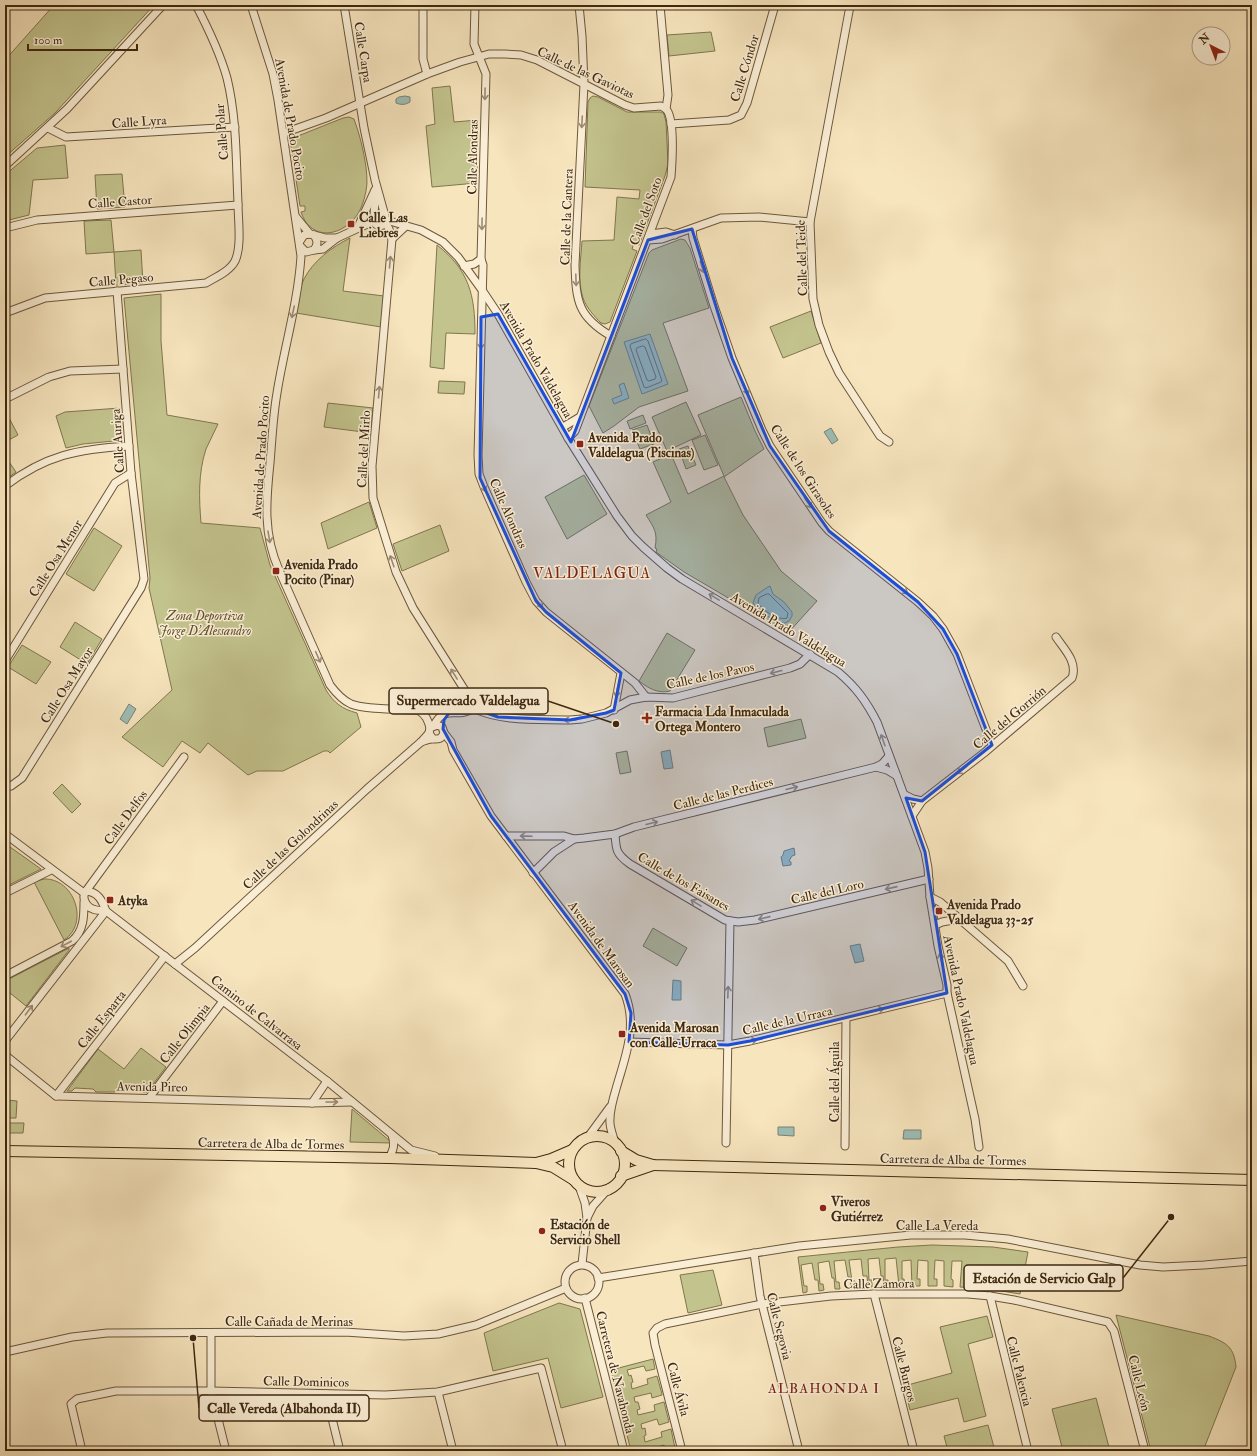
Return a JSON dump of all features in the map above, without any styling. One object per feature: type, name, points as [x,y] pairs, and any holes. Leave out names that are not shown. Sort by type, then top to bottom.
[{"type":"main road","points":[[599,1136],[608,1138],[618,1147],[624,1159],[624,1168],[616,1183],[609,1188],[598,1191],[588,1190],[576,1182],[569,1170],[569,1160],[572,1150],[580,1141],[588,1137],[599,1136]]},
{"type":"main road","name":"Carretera de Alba de Tormes","points":[[618,1147],[636,1160],[653,1165],[1252,1180]]},
{"type":"main road","name":"Carretera de Alba de Tormes","points":[[536,1162],[572,1150]]},
{"type":"main road","name":"Carretera de Alba de Tormes","points":[[5,1151],[536,1162],[553,1167],[576,1182]]},
{"type":"main road","name":"Carretera de Alba de Tormes","points":[[621,1176],[653,1165]]},
{"type":"street","points":[[5,166],[67,110],[163,5]]},
{"type":"street","name":"Calle Polar","points":[[196,5],[219,54],[227,78],[235,127],[238,250],[234,262]]},
{"type":"street","name":"Avenida de Prado Pocito","points":[[251,5],[273,74],[284,132],[301,256],[300,280],[277,393],[266,503],[267,526],[274,558],[330,685],[336,693],[351,704],[418,710],[424,713],[433,733],[454,750]]},
{"type":"street","name":"Calle Carpa","points":[[344,5],[359,103]]},
{"type":"street","points":[[423,5],[423,60],[427,74]]},
{"type":"street","name":"Calle Alondras","points":[[475,5],[474,44],[486,74],[478,456],[480,478],[526,582],[536,601],[546,612],[635,683],[646,697]]},
{"type":"street","name":"Calle de la Cantera","points":[[579,5],[584,84],[575,266],[576,292],[580,306],[588,318],[598,329],[611,336]]},
{"type":"street","name":"Calle del Soto","points":[[568,438],[575,431],[671,176],[673,161],[671,124],[669,112],[666,109],[668,95],[660,5]]},
{"type":"street","name":"Calle Cóndor","points":[[671,124],[729,120],[740,116],[746,102],[775,5]]},
{"type":"street","name":"Calle del Teide","points":[[850,6],[810,222],[813,299],[819,324],[829,352],[839,373],[880,436],[890,442]]},
{"type":"street","name":"Calle de las Gaviotas","points":[[284,132],[326,118],[427,74],[460,62],[489,54],[521,55],[537,60],[625,105],[634,108],[661,106],[666,109]]},
{"type":"street","points":[[359,103],[375,180],[385,219]]},
{"type":"street","name":"Calle Lyra","points":[[48,128],[66,137],[235,127]]},
{"type":"street","points":[[337,238],[325,238],[312,234],[304,235],[300,243],[302,249],[306,252],[323,249],[337,238],[374,219],[375,180]]},
{"type":"street","points":[[358,227],[375,190]]},
{"type":"street","name":"Calle Castor","points":[[5,228],[37,220],[238,206]]},
{"type":"street","name":"Avenida de Prado Pocito","points":[[296,216],[312,234]]},
{"type":"street","points":[[649,237],[662,239],[692,230],[703,224],[721,218],[759,217],[810,222]]},
{"type":"street","name":"Avenida Prado Valdelagua","points":[[374,219],[375,224],[378,226],[382,226],[385,219],[421,230],[443,242],[453,252],[498,314],[568,438],[617,516],[643,548],[682,579],[838,672],[859,692],[877,722],[925,852],[930,897],[947,985],[947,993],[975,1119],[979,1147]]},
{"type":"street","name":"Calle del Mirlo","points":[[385,219],[392,239],[372,466],[373,498],[387,546],[404,590],[413,608],[471,700],[473,708]]},
{"type":"street","points":[[656,219],[666,232]]},
{"type":"street","points":[[392,239],[406,226]]},
{"type":"street","name":"Calle de los Girasoles","points":[[692,230],[693,238],[714,306],[732,358],[770,446],[829,531],[918,602],[933,616],[943,629],[951,641],[966,675],[992,745]]},
{"type":"street","points":[[649,237],[666,232],[676,235]]},
{"type":"street","points":[[312,234],[317,240],[318,245],[314,250]]},
{"type":"street","points":[[464,266],[474,264],[481,259]]},
{"type":"street","name":"Calle Pegaso","points":[[5,313],[45,298],[206,283],[226,271],[234,262]]},
{"type":"street","name":"Calle Auriga","points":[[117,291],[131,474],[144,579],[141,588]]},
{"type":"street","points":[[481,317],[490,314],[498,314]]},
{"type":"street","points":[[5,399],[49,377],[70,371],[123,369]]},
{"type":"street","points":[[563,427],[580,417]]},
{"type":"street","points":[[5,486],[22,474],[45,462],[72,452],[97,448],[129,446]]},
{"type":"street","name":"Calle Osa Menor","points":[[5,661],[115,483],[131,474]]},
{"type":"street","name":"Calle Osa Mayor","points":[[5,787],[11,786],[22,778],[141,588]]},
{"type":"street","name":"Calle del Gorrión","points":[[912,816],[922,801],[984,753],[1072,678],[1074,672],[1073,663],[1056,637]]},
{"type":"street","name":"Calle de los Pavos","points":[[473,708],[483,713],[498,717],[570,720],[589,718],[614,710],[630,700],[646,697],[673,698],[777,672],[800,664],[810,654]]},
{"type":"street","points":[[614,710],[621,673]]},
{"type":"street","points":[[433,733],[438,718],[443,714],[466,713],[473,708]]},
{"type":"street","points":[[444,731],[444,720],[449,713]]},
{"type":"street","points":[[433,733],[440,725],[444,731]]},
{"type":"street","points":[[433,733],[444,731]]},
{"type":"street","name":"Avenida de Prado Pocito","points":[[444,731],[491,816],[506,836]]},
{"type":"street","name":"Calle de las Golondrinas","points":[[175,964],[195,948],[367,789],[433,733]]},
{"type":"street","name":"Calle de las Perdices","points":[[506,836],[564,836],[574,839],[615,834],[634,827],[876,767],[882,764],[889,756]]},
{"type":"street","name":"Calle Delfos","points":[[84,895],[184,757]]},
{"type":"street","points":[[876,767],[887,770],[897,776]]},
{"type":"street","points":[[905,795],[922,801]]},
{"type":"street","points":[[5,834],[84,895],[88,907],[103,908]]},
{"type":"street","name":"Calle de los Faisanes","points":[[615,834],[616,849],[620,857],[709,911],[725,920],[730,921],[726,1143]]},
{"type":"street","name":"Avenida de Marosan","points":[[506,836],[625,994],[631,1013],[631,1029],[629,1042],[611,1106],[610,1120],[618,1147]]},
{"type":"street","points":[[553,837],[556,844],[556,850]]},
{"type":"street","name":"Calle de las Perdices","points":[[534,872],[556,850],[574,839]]},
{"type":"street","points":[[5,893],[51,870]]},
{"type":"street","name":"Calle del Loro","points":[[730,921],[738,922],[756,920],[929,879]]},
{"type":"street","points":[[84,895],[92,891],[100,897],[103,908]]},
{"type":"street","points":[[81,938],[84,913],[84,895]]},
{"type":"street","points":[[930,897],[940,902],[1008,961],[1023,986]]},
{"type":"street","points":[[5,1041],[103,908]]},
{"type":"street","name":"Camino de Calvarrasa","points":[[103,908],[327,1081],[411,1150],[449,1160]]},
{"type":"street","points":[[935,925],[942,922],[959,919]]},
{"type":"street","points":[[5,976],[72,941],[81,938]]},
{"type":"street","name":"Calle Esparta","points":[[56,1096],[165,956]]},
{"type":"street","name":"Calle de la Urraca","points":[[629,1042],[728,1044],[750,1041],[947,993]]},
{"type":"street","name":"Calle Olimpia","points":[[149,1098],[223,1001]]},
{"type":"street","name":"Calle del Águila","points":[[845,1146],[846,1018]]},
{"type":"street","points":[[5,1055],[56,1096]]},
{"type":"street","points":[[312,1103],[327,1081]]},
{"type":"street","name":"Avenida Pireo","points":[[56,1096],[312,1103],[352,1102]]},
{"type":"street","name":"Avenida de Marosan","points":[[588,1137],[611,1106]]},
{"type":"street","points":[[390,1158],[394,1150],[395,1143],[392,1135]]},
{"type":"street","points":[[576,1182],[585,1203],[587,1218],[582,1264]]},
{"type":"street","points":[[587,1218],[593,1206],[609,1188]]},
{"type":"street","name":"Calle La Vereda","points":[[598,1278],[799,1246],[911,1235],[957,1235],[1008,1239],[1140,1265],[1163,1267],[1252,1261]]},
{"type":"street","name":"Calle Segovia","points":[[754,1253],[760,1296],[799,1451]]},
{"type":"street","points":[[582,1264],[593,1268],[598,1278],[599,1285],[596,1291],[591,1296],[585,1298],[577,1298],[570,1294],[566,1288],[565,1280],[569,1270],[575,1266],[582,1264]]},
{"type":"street","name":"Calle Cañada de Merinas","points":[[5,1352],[72,1337],[107,1333],[345,1332],[404,1336],[438,1334],[476,1325],[566,1288]]},
{"type":"street","name":"Calle Zamora","points":[[653,1333],[657,1328],[665,1324],[762,1304],[831,1296],[874,1294],[968,1294],[990,1296],[1014,1300],[1108,1322]]},
{"type":"street","name":"Calle Burgos","points":[[874,1294],[914,1451]]},
{"type":"street","name":"Calle Palencia","points":[[990,1296],[1028,1451]]},
{"type":"street","name":"Carretera de Navahonda","points":[[585,1298],[624,1451]]},
{"type":"street","name":"Calle León","points":[[1108,1322],[1114,1331],[1145,1451]]},
{"type":"street","points":[[211,1333],[211,1391],[226,1451]]},
{"type":"street","name":"Calle Ávila","points":[[653,1333],[682,1451]]},
{"type":"street","name":"Calle Dominicos","points":[[82,1451],[71,1404],[77,1398],[116,1391],[211,1391],[386,1395],[438,1392],[541,1368],[563,1451]]},
{"type":"street","points":[[438,1392],[453,1451]]},
{"type":"street","points":[[326,1394],[340,1451]]},
{"type":"highlighted area","points":[[692,229],[732,358],[770,446],[829,531],[918,602],[943,629],[957,654],[992,745],[922,801],[906,798],[925,852],[947,993],[728,1045],[629,1042],[631,1013],[625,994],[491,816],[443,729],[444,720],[449,713],[466,713],[473,708],[498,717],[570,720],[606,713],[614,710],[621,673],[546,612],[536,601],[480,478],[481,317],[498,314],[571,442],[648,240]]},
{"type":"green space","points":[[54,5],[154,5],[55,113],[5,157],[5,60]]},
{"type":"green space","points":[[711,32],[715,51],[669,56],[667,35]]},
{"type":"green space","points":[[450,86],[454,122],[478,120],[477,183],[432,187],[426,126],[435,124],[432,88]]},
{"type":"green space","points":[[593,96],[598,97],[627,112],[661,112],[664,114],[666,122],[668,164],[665,176],[639,245],[634,243],[632,249],[637,251],[610,322],[605,324],[601,323],[586,305],[581,291],[580,262],[582,241],[614,240],[617,197],[639,199],[640,190],[585,187],[588,102]]},
{"type":"green space","points":[[349,117],[354,119],[364,156],[367,176],[365,195],[359,211],[352,221],[338,231],[323,233],[316,231],[310,226],[301,212],[305,211],[305,206],[300,206],[291,146],[298,136]]},
{"type":"green space","points":[[65,145],[68,178],[33,180],[29,215],[5,221],[5,175],[37,148]]},
{"type":"green space","points":[[122,174],[125,207],[97,209],[95,175]]},
{"type":"green space","points":[[111,220],[114,252],[86,254],[84,221]]},
{"type":"green space","points":[[350,238],[343,291],[384,296],[381,327],[296,313],[301,287],[312,266],[336,246]]},
{"type":"green space","points":[[681,239],[685,240],[690,248],[709,308],[663,323],[688,391],[639,407],[603,433],[589,406],[649,253],[652,250]]},
{"type":"green space","points":[[437,245],[448,254],[463,274],[471,295],[475,320],[475,334],[446,333],[444,369],[430,367]]},
{"type":"green space","points":[[141,250],[143,283],[116,285],[114,252]]},
{"type":"green space","name":"Zona Deportiva Jorge D'Alessandro","points":[[161,294],[161,341],[167,415],[218,424],[203,458],[200,477],[201,523],[260,528],[270,565],[326,690],[332,699],[339,705],[347,710],[357,713],[361,727],[330,753],[328,751],[324,751],[283,771],[257,771],[248,775],[208,743],[200,753],[182,741],[163,767],[122,737],[172,690],[149,588],[150,578],[124,298]]},
{"type":"green space","points":[[811,311],[821,343],[783,358],[770,327]]},
{"type":"green space","points":[[439,381],[465,382],[464,394],[438,393]]},
{"type":"green space","points":[[741,397],[764,449],[724,477],[743,515],[781,571],[817,601],[788,633],[684,572],[656,552],[655,530],[646,515],[671,502],[653,462],[671,454],[688,494],[724,476],[698,415]]},
{"type":"green space","points":[[686,402],[701,435],[667,451],[652,417]]},
{"type":"green space","points":[[328,403],[373,408],[371,433],[324,427]]},
{"type":"green space","points":[[120,408],[122,426],[118,439],[114,441],[83,444],[66,448],[56,416],[65,412]]},
{"type":"green space","points":[[5,410],[18,435],[5,442]]},
{"type":"green space","points":[[643,415],[646,423],[630,429],[627,421]]},
{"type":"green space","points":[[647,425],[654,444],[640,449],[632,430]]},
{"type":"green space","points":[[705,435],[718,465],[704,470],[692,440]]},
{"type":"green space","points":[[688,446],[696,465],[686,469],[679,449]]},
{"type":"green space","points":[[5,456],[16,472],[5,480]]},
{"type":"green space","points":[[584,475],[607,514],[567,539],[545,497]]},
{"type":"green space","points":[[369,502],[377,528],[328,549],[321,523]]},
{"type":"green space","points":[[440,525],[449,551],[402,571],[393,544]]},
{"type":"green space","points":[[94,528],[122,546],[94,591],[66,574]]},
{"type":"green space","points":[[75,622],[102,639],[87,664],[60,647]]},
{"type":"green space","points":[[667,633],[695,650],[670,691],[661,692],[650,688],[639,681]]},
{"type":"green space","points":[[22,645],[51,662],[36,684],[8,667]]},
{"type":"green space","points":[[801,719],[806,738],[768,747],[764,728]]},
{"type":"green space","points":[[627,751],[631,772],[620,774],[616,753]]},
{"type":"green space","points":[[62,784],[81,804],[72,813],[53,793]]},
{"type":"green space","points":[[10,847],[41,869],[7,886],[5,883],[5,849]]},
{"type":"green space","points":[[44,879],[55,881],[63,886],[70,893],[75,903],[77,913],[76,923],[72,932],[64,940],[34,882]]},
{"type":"green space","points":[[653,928],[687,948],[677,966],[643,946]]},
{"type":"green space","points":[[69,948],[26,1006],[5,989],[5,981]]},
{"type":"green space","points":[[141,1048],[166,1067],[147,1092],[143,1092],[141,1089],[118,1089],[115,1092],[96,1092],[93,1089],[75,1088],[72,1091],[67,1091],[98,1049],[124,1069]]},
{"type":"green space","points":[[6,1100],[17,1101],[16,1118],[5,1118]]},
{"type":"green space","points":[[352,1109],[390,1141],[391,1143],[350,1142]]},
{"type":"green space","points":[[5,1123],[24,1123],[23,1133],[5,1133]]},
{"type":"green space","points":[[932,1245],[993,1247],[1028,1252],[1020,1294],[989,1289],[960,1287],[962,1261],[952,1261],[951,1279],[953,1280],[953,1287],[944,1286],[944,1261],[935,1260],[934,1279],[937,1279],[937,1286],[928,1286],[928,1261],[918,1260],[917,1279],[920,1279],[920,1286],[912,1286],[911,1260],[902,1261],[902,1279],[904,1279],[905,1286],[899,1286],[896,1258],[885,1259],[885,1280],[888,1280],[888,1287],[884,1287],[879,1258],[868,1259],[869,1280],[872,1280],[872,1287],[868,1287],[867,1276],[863,1276],[861,1259],[849,1260],[852,1281],[855,1281],[856,1288],[851,1288],[850,1277],[848,1277],[845,1260],[834,1261],[836,1282],[839,1282],[840,1289],[835,1289],[834,1278],[832,1278],[829,1261],[818,1263],[820,1284],[823,1284],[824,1290],[819,1291],[818,1280],[815,1280],[812,1263],[801,1265],[804,1286],[807,1286],[807,1292],[803,1293],[798,1257]]},
{"type":"green space","points":[[713,1270],[722,1305],[688,1313],[680,1275]]},
{"type":"green space","points":[[559,1303],[580,1309],[603,1397],[561,1408],[548,1358],[493,1371],[484,1333]]},
{"type":"green space","points":[[1116,1315],[1209,1336],[1221,1341],[1231,1350],[1236,1367],[1203,1451],[1151,1451]]},
{"type":"green space","points":[[987,1316],[993,1337],[968,1344],[986,1416],[964,1422],[958,1398],[910,1410],[904,1386],[952,1373],[940,1327]]},
{"type":"green space","points":[[653,1359],[655,1369],[646,1371],[644,1366],[627,1370],[629,1376],[631,1375],[633,1382],[631,1383],[632,1389],[648,1384],[647,1379],[657,1376],[662,1394],[652,1398],[651,1393],[634,1397],[635,1402],[638,1402],[640,1409],[637,1410],[638,1415],[655,1411],[654,1405],[664,1402],[669,1422],[659,1425],[657,1419],[641,1424],[642,1429],[645,1428],[645,1442],[662,1437],[661,1432],[671,1429],[675,1448],[666,1451],[664,1445],[647,1451],[631,1451],[611,1370]]},
{"type":"green space","points":[[1096,1398],[1110,1451],[1063,1451],[1052,1409]]},
{"type":"green space","points":[[988,1425],[995,1451],[948,1451],[944,1436]]},
{"type":"water","points":[[405,96],[410,97],[410,102],[406,104],[396,103],[396,99]]},
{"type":"water","points":[[650,334],[668,384],[642,394],[624,342]]},
{"type":"water","points":[[624,383],[629,398],[614,404],[612,399],[622,395],[619,385]]},
{"type":"water","points":[[831,428],[838,440],[832,444],[824,432]]},
{"type":"water","points":[[770,586],[773,594],[784,602],[792,612],[792,616],[789,621],[785,623],[780,623],[758,611],[753,603],[756,595]]},
{"type":"water","points":[[129,704],[136,709],[127,724],[120,719]]},
{"type":"water","points":[[670,750],[673,768],[664,769],[661,752]]},
{"type":"water","points":[[794,848],[795,855],[792,856],[789,861],[791,862],[791,865],[783,866],[781,857],[784,851]]},
{"type":"water","points":[[860,944],[864,961],[855,963],[850,946]]},
{"type":"water","points":[[673,980],[681,981],[681,1000],[672,1000]]},
{"type":"water","points":[[778,1127],[794,1127],[794,1136],[778,1135]]},
{"type":"water","points":[[904,1130],[921,1130],[921,1139],[903,1139]]},
{"type":"place","name":"Calle Las Liebres","points":[[351,224]]},
{"type":"place","name":"Avenida Prado Valdelagua (Piscinas)","points":[[580,444]]},
{"type":"place","name":"Avenida Prado Pocito (Pinar)","points":[[276,571]]},
{"type":"place","name":"Farmacia Lda Inmaculada Ortega Montero","points":[[647,718]]},
{"type":"place","name":"Supermercado Valdelagua","points":[[616,724]]},
{"type":"place","name":"Atyka","points":[[110,900]]},
{"type":"place","name":"Avenida Prado Valdelagua 33-25","points":[[939,911]]},
{"type":"place","name":"Avenida Marosan con Calle Urraca","points":[[622,1034]]},
{"type":"place","name":"Viveros Gutiérrez","points":[[823,1208]]},
{"type":"place","name":"Estación de Servicio Galp","points":[[1171,1217]]},
{"type":"place","name":"Estación de Servicio Shell","points":[[542,1231]]},
{"type":"place","name":"Calle Vereda (Albahonda II)","points":[[193,1338]]},
{"type":"district","name":"VALDELAGUA","points":[[592,573]]},
{"type":"district","name":"ALBAHONDA I","points":[[824,1388]]}]
